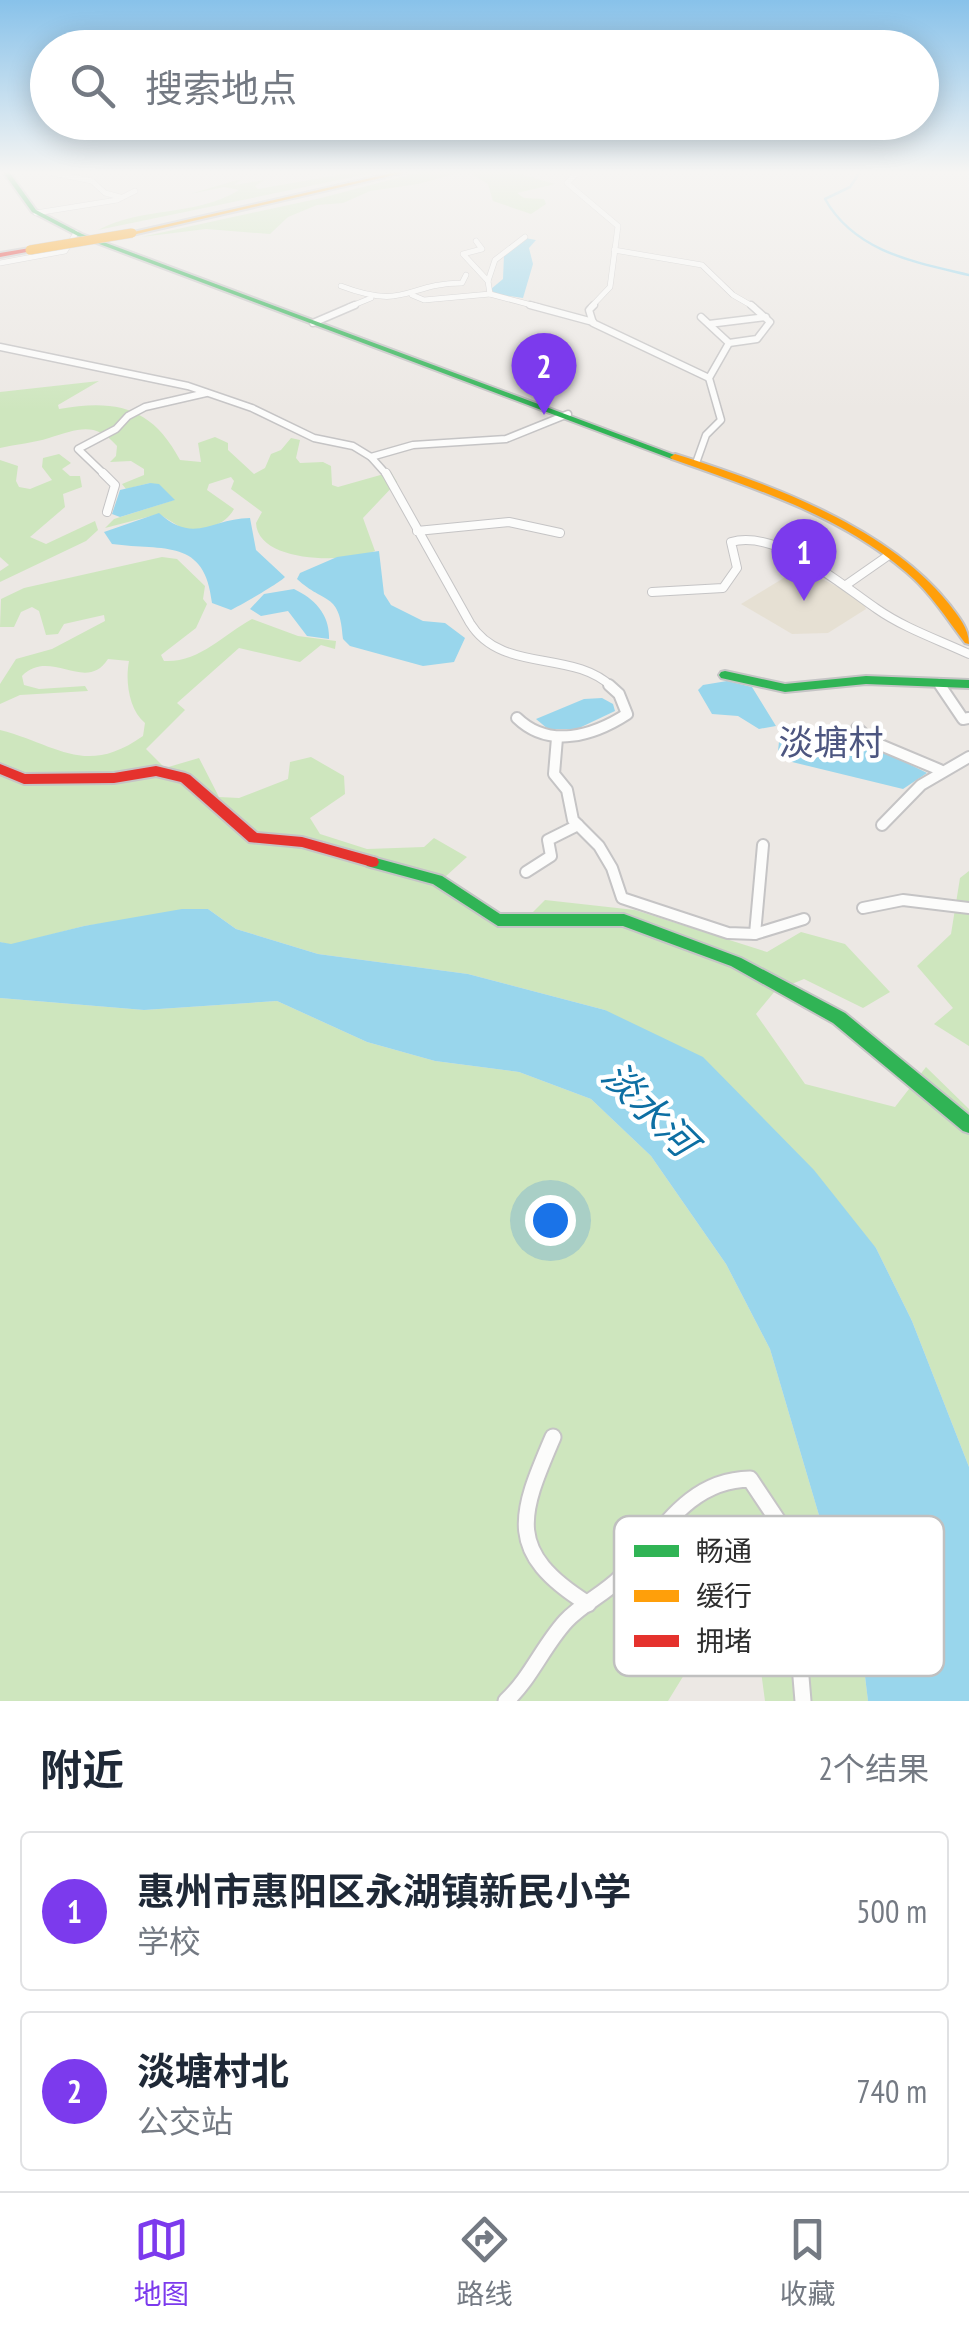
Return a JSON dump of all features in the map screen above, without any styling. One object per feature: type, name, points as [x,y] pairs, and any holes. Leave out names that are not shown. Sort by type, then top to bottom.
[{"type":"main road","points":[[124,251],[812,508],[889,555],[928,586],[969,640]]},
{"type":"main road","points":[[725,675],[785,688],[866,680],[969,684]]},
{"type":"main road","points":[[0,769],[24,779],[114,778],[156,770],[185,778],[254,838],[302,842],[437,880],[510,924],[624,920],[659,930],[736,962],[839,1018],[969,1125]]},
{"type":"street","points":[[0,263],[63,251]]},
{"type":"street","points":[[473,251],[463,254],[485,278],[490,294]]},
{"type":"street","points":[[485,278],[495,260],[506,251]]},
{"type":"street","points":[[592,322],[590,310],[610,287],[614,251]]},
{"type":"street","points":[[622,251],[698,264],[770,322],[757,339],[730,343]]},
{"type":"street","points":[[454,274],[485,278]]},
{"type":"street","points":[[456,294],[466,275]]},
{"type":"street","points":[[313,323],[372,298],[412,295],[436,286],[462,283]]},
{"type":"street","points":[[341,286],[372,298]]},
{"type":"street","points":[[412,295],[424,300],[456,294],[490,294],[592,322],[626,343],[709,378]]},
{"type":"street","points":[[700,317],[730,343]]},
{"type":"street","points":[[709,324],[766,317]]},
{"type":"street","points":[[696,463],[706,435],[720,420],[709,378],[730,343]]},
{"type":"street","points":[[0,347],[188,386],[266,414],[314,438],[353,446],[371,457],[392,478],[417,531],[480,637],[500,650],[602,678],[619,693],[626,717],[556,738],[527,732],[516,718]]},
{"type":"street","points":[[107,512],[115,484],[78,449],[116,429],[128,416],[145,407],[207,393]]},
{"type":"street","points":[[371,457],[413,444],[506,439],[568,414]]},
{"type":"street","points":[[417,531],[509,522],[560,533]]},
{"type":"street","points":[[652,592],[722,588],[737,568],[731,542],[763,541],[846,585],[870,600],[876,609],[969,654]]},
{"type":"street","points":[[846,585],[889,555]]},
{"type":"street","points":[[939,683],[963,718],[969,718]]},
{"type":"street","points":[[857,728],[871,740],[940,770]]},
{"type":"street","points":[[556,738],[554,774],[567,790],[570,813],[606,857],[622,898],[728,934],[755,934],[804,919]]},
{"type":"street","points":[[882,825],[898,802],[940,770],[969,757]]},
{"type":"street","points":[[526,872],[551,856],[548,840],[578,825]]},
{"type":"street","points":[[755,934],[763,845]]},
{"type":"street","points":[[863,908],[890,898],[905,898],[969,908]]},
{"type":"street","points":[[553,1437],[526,1505],[525,1526],[533,1555],[560,1588],[588,1604]]},
{"type":"street","points":[[674,1516],[710,1484],[730,1476],[750,1479],[775,1516]]},
{"type":"street","points":[[506,1701],[518,1691],[567,1620],[614,1583]]},
{"type":"street","points":[[801,1676],[803,1701]]},
{"type":"shaded area","points":[[800,568],[862,599],[866,609],[828,633],[792,634],[741,604]]},
{"type":"green space","points":[[99,381],[58,405],[59,409],[98,405],[130,411],[157,428],[180,460],[201,462],[198,443],[215,437],[228,443],[228,450],[254,474],[265,468],[271,454],[281,450],[291,438],[300,440],[296,458],[300,463],[323,462],[331,466],[332,485],[338,487],[391,472],[397,482],[363,518],[375,551],[326,558],[287,553],[272,546],[261,536],[256,523],[262,512],[231,489],[231,477],[209,484],[207,490],[234,509],[213,526],[185,530],[159,514],[105,528],[114,519],[174,500],[150,483],[126,489],[122,484],[144,475],[144,469],[131,461],[110,462],[116,456],[117,446],[93,430],[77,430],[0,448],[0,392]]},
{"type":"green space","points":[[59,454],[71,463],[62,469],[70,476],[80,476],[82,487],[63,494],[65,507],[30,537],[46,544],[95,521],[98,530],[86,541],[0,582],[0,571],[9,565],[0,557],[0,460],[18,466],[19,487],[30,489],[52,480],[42,467],[43,458]]},
{"type":"green space","points":[[162,557],[177,559],[205,586],[203,599],[207,604],[196,628],[161,655],[164,661],[200,653],[252,619],[298,636],[336,641],[335,649],[321,645],[300,662],[239,648],[177,703],[185,710],[146,749],[165,768],[199,758],[219,797],[239,798],[288,779],[290,762],[311,757],[344,776],[345,794],[310,818],[320,834],[367,849],[424,847],[434,838],[467,857],[445,877],[495,915],[529,916],[545,900],[635,910],[767,952],[801,932],[845,944],[890,992],[863,1008],[804,979],[775,991],[756,1014],[805,1084],[895,1107],[926,1067],[969,1109],[969,1467],[912,1321],[876,1248],[605,1010],[468,974],[318,954],[236,929],[208,909],[84,926],[11,945],[0,942],[0,730],[88,756],[123,748],[143,736],[145,723],[135,711],[130,695],[129,661],[108,659],[99,669],[89,672],[33,668],[22,676],[24,685],[39,689],[85,686],[88,691],[20,695],[0,704],[0,684],[16,659],[52,649],[105,621],[104,615],[64,624],[58,634],[46,635],[39,611],[32,607],[21,612],[14,627],[0,627],[1,599],[24,588]]},
{"type":"green space","points":[[969,871],[969,1046],[934,1024],[953,1008],[917,966],[951,934],[960,878]]},
{"type":"green space","points":[[0,998],[144,1010],[277,1001],[367,1042],[435,1061],[519,1072],[591,1099],[651,1156],[726,1264],[770,1349],[819,1516],[614,1516],[614,1676],[683,1676],[668,1701],[0,1701]]},
{"type":"green space","points":[[762,1676],[865,1676],[868,1701],[765,1701]]},
{"type":"water","points":[[530,251],[533,264],[523,298],[495,294],[491,289],[503,279],[504,255]]},
{"type":"water","points":[[159,484],[175,500],[120,517],[112,514],[120,490]]},
{"type":"water","points":[[159,513],[171,522],[193,529],[250,518],[256,550],[285,577],[231,610],[212,603],[201,567],[191,558],[165,549],[112,544],[104,532]]},
{"type":"water","points":[[379,551],[384,594],[391,605],[423,621],[445,623],[465,638],[454,662],[423,666],[350,646],[343,639],[335,606],[297,579],[300,573],[337,557]]},
{"type":"water","points":[[294,589],[320,609],[329,639],[307,636],[288,611],[261,616],[250,609],[264,594]]},
{"type":"water","points":[[727,681],[752,687],[776,726],[759,729],[738,716],[712,714],[698,690],[703,685]]},
{"type":"water","points":[[602,698],[613,704],[615,711],[577,729],[548,729],[536,719],[584,699]]},
{"type":"water","points":[[810,741],[885,752],[927,773],[903,789],[792,762],[778,751],[779,742]]},
{"type":"water","name":"淡水河","points":[[182,909],[208,909],[236,929],[318,954],[468,974],[605,1010],[703,1057],[814,1170],[876,1248],[912,1321],[969,1467],[969,1701],[868,1701],[865,1676],[944,1676],[944,1516],[819,1516],[770,1349],[726,1264],[651,1156],[591,1099],[519,1072],[435,1061],[367,1042],[277,1001],[144,1010],[0,998],[0,942],[11,944]]},
{"type":"waterway","points":[[887,251],[969,275]]},
{"type":"traffic: fast","points":[[124,251],[675,457]]},
{"type":"traffic: fast","points":[[725,675],[785,688],[866,680],[969,684]]},
{"type":"traffic: fast","points":[[372,862],[437,880],[498,920],[624,920],[736,962],[839,1018],[969,1125]]},
{"type":"traffic: slow","points":[[675,457],[815,511],[882,548],[937,597],[969,640]]},
{"type":"traffic: jam","points":[[0,255],[22,251]]},
{"type":"traffic: jam","points":[[0,769],[24,779],[114,778],[156,771],[185,778],[254,838],[302,842],[372,862]]},
{"type":"place","name":"淡塘村北","points":[[544,415]]},
{"type":"place","name":"惠州市惠阳区永湖镇新民小学","points":[[804,601]]},
{"type":"district","name":"淡塘村","points":[[831,743]]}]
